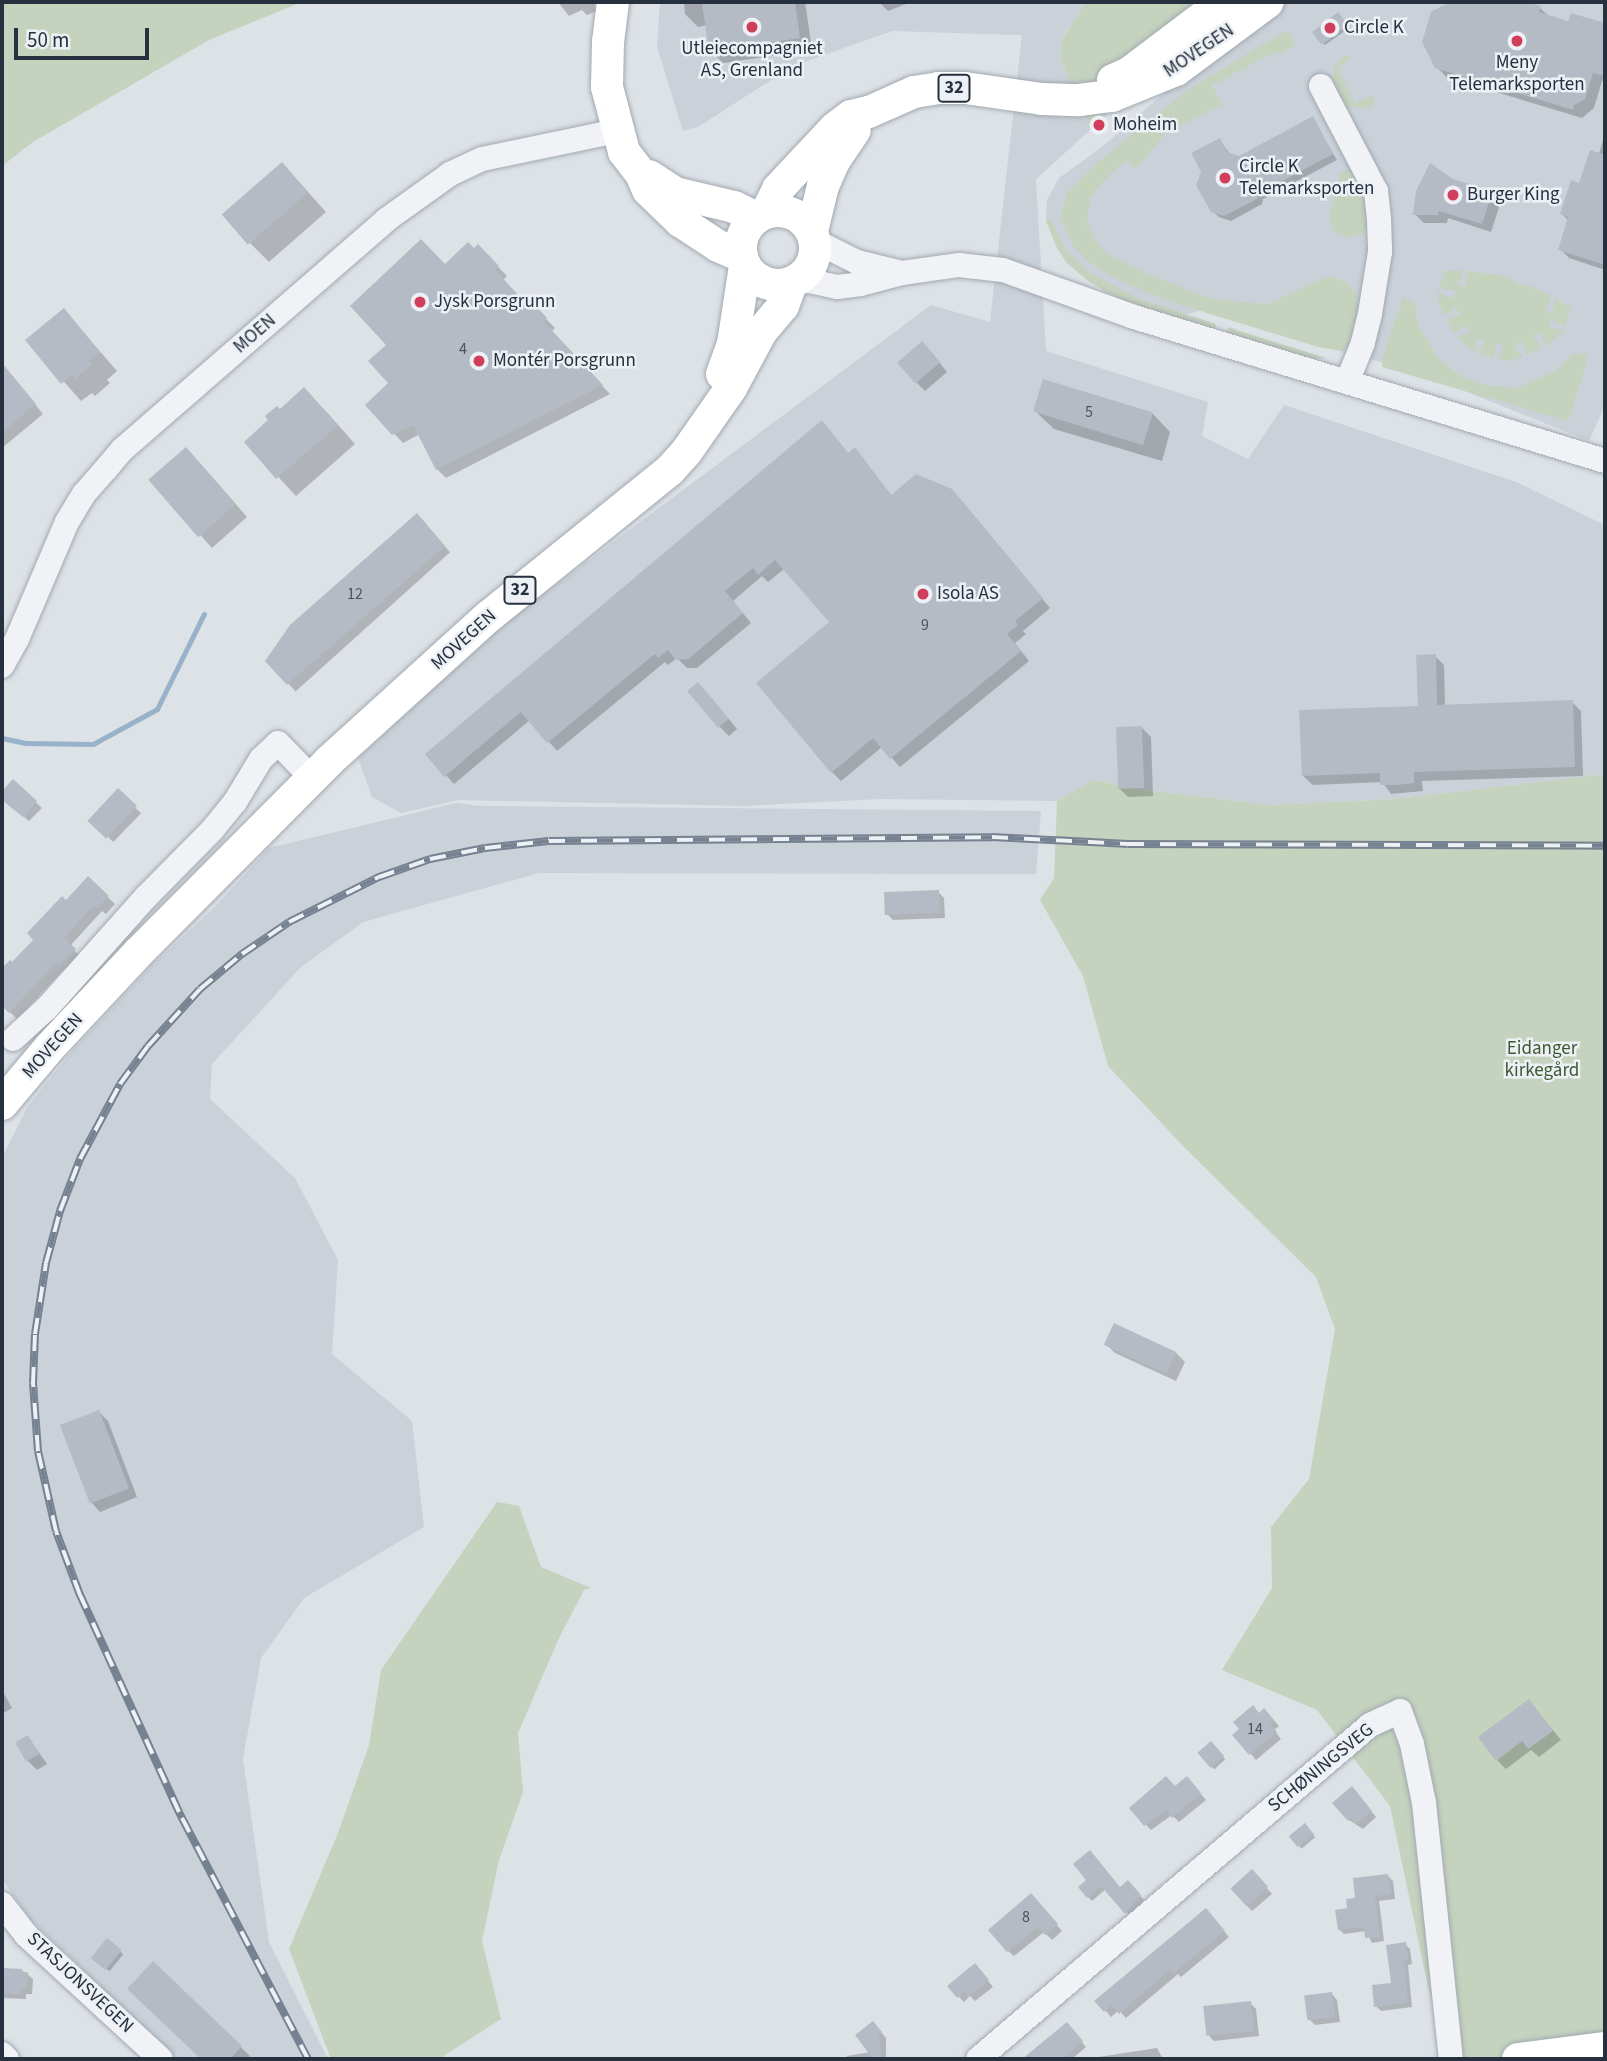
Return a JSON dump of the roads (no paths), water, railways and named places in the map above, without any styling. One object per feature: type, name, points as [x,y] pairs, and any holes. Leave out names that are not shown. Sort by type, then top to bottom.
[{"type":"main road","points":[[613,2],[608,42],[607,87],[624,152],[641,174],[648,190],[680,221],[743,261],[760,281],[769,285],[795,281]]},
{"type":"main road","name":"MOVEGEN","points":[[1042,99],[1073,94],[1129,73],[1223,2]]},
{"type":"main road","name":"MOVEGEN","points":[[761,216],[778,189],[835,128],[851,117],[914,92],[938,88],[965,88],[1042,99],[1112,96],[1143,86],[1176,70],[1268,2]]},
{"type":"main road","name":"32","points":[[795,281],[813,262],[813,236],[823,186],[834,161],[869,112]]},
{"type":"main road","points":[[641,174],[652,177],[675,192],[761,216],[787,212],[797,216],[813,236]]},
{"type":"main road","name":"32","points":[[743,261],[743,234],[761,216]]},
{"type":"main road","name":"MOVEGEN","points":[[708,419],[733,344],[743,261]]},
{"type":"main road","name":"MOVEGEN","points":[[2,1104],[50,1047],[138,953],[312,778],[488,617],[670,470],[687,452],[731,388],[761,331],[783,306],[795,281]]},
{"type":"main road","points":[[1518,2059],[1605,2049]]},
{"type":"street","points":[[1321,86],[1376,191],[1379,219],[1380,252],[1370,314],[1363,343],[1347,382]]},
{"type":"street","name":"MOEN","points":[[2,666],[17,639],[67,522],[84,494],[106,468],[123,449],[386,220],[450,174],[482,159],[617,131]]},
{"type":"street","points":[[813,236],[857,262],[902,273]]},
{"type":"street","points":[[795,281],[837,287],[902,273],[959,265],[1003,270],[1134,317],[1605,461]]},
{"type":"street","name":"MOVEGEN","points":[[13,1039],[47,1008],[145,897],[225,815],[261,760],[278,743],[312,778]]},
{"type":"street","name":"SCHØNINGSVEG","points":[[978,2059],[1370,1725],[1400,1711],[1412,1744],[1424,1803],[1451,2059]]},
{"type":"street","name":"STASJONSVEGEN","points":[[2,1904],[26,1934],[161,2059]]},
{"type":"street","points":[[2,2054],[7,2059]]},
{"type":"waterway","points":[[2,738],[25,743],[93,744],[157,709],[204,614]]},
{"type":"railway","points":[[308,2059],[179,1812],[80,1595],[56,1531],[38,1451],[33,1383],[35,1334],[46,1263],[60,1211],[80,1159],[120,1084],[148,1046],[200,989],[242,954],[289,922],[379,877],[430,859],[485,848],[549,841],[992,837],[1128,844],[1605,846]]},
{"type":"place","name":"Utleiecompagniet AS, Grenland","points":[[752,27]]},
{"type":"place","name":"Circle K","points":[[1330,28]]},
{"type":"place","name":"Meny Telemarksporten","points":[[1517,41]]},
{"type":"place","name":"Moheim","points":[[1099,125]]},
{"type":"place","name":"Circle K Telemarksporten","points":[[1225,178]]},
{"type":"place","name":"Burger King","points":[[1453,195]]},
{"type":"place","name":"Jysk Porsgrunn","points":[[420,302]]},
{"type":"place","name":"Montér Porsgrunn","points":[[479,361]]},
{"type":"place","name":"Isola AS","points":[[923,594]]},
{"type":"park label","name":"Eidanger kirkegård","points":[[1542,1060]]}]
